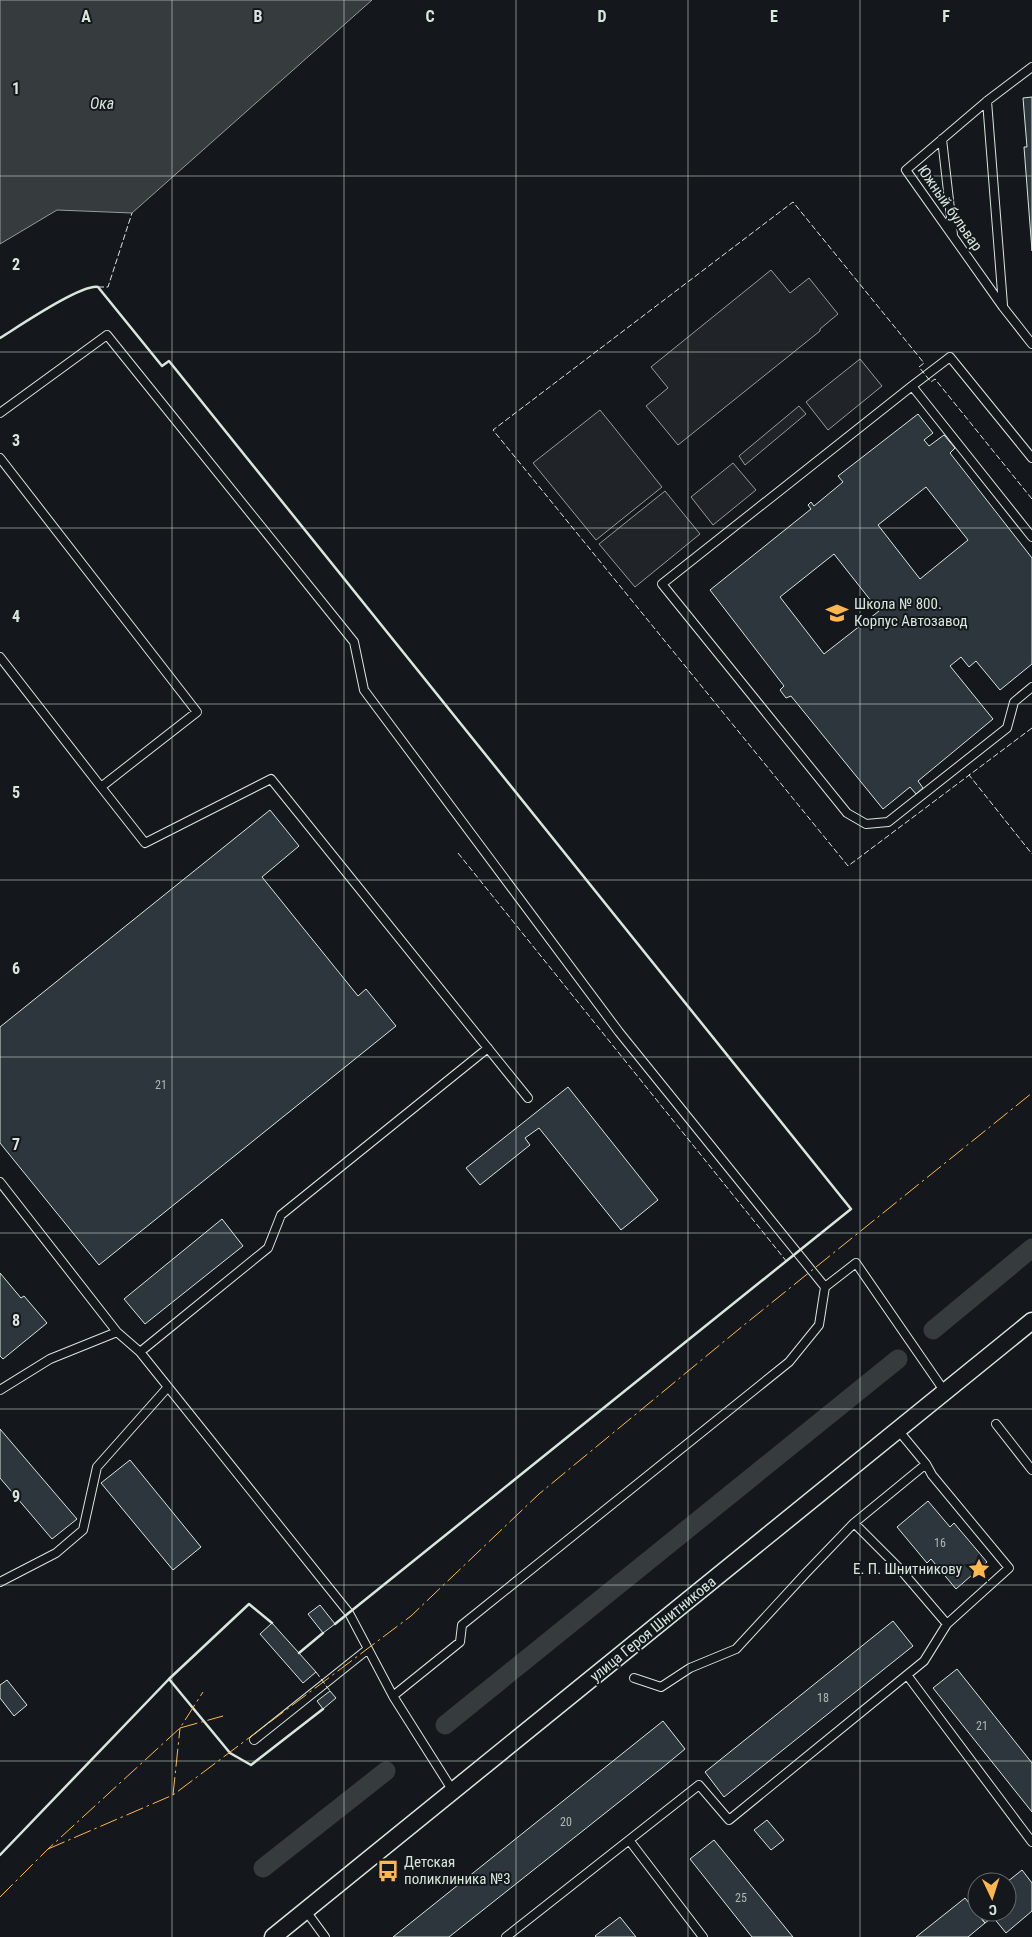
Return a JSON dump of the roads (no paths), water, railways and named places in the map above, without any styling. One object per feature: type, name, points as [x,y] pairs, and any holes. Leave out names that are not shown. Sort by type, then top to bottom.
[{"type":"street","name":"улица Героя Шнитникова","points":[[273,1937],[1032,1321]]},
{"type":"lane","name":"Южный бульвар","points":[[1032,67],[986,102],[906,170],[1003,307],[1032,344]]},
{"type":"lane","points":[[986,102],[1003,307]]},
{"type":"lane","points":[[942,139],[953,237]]},
{"type":"lane","points":[[0,413],[107,335],[354,642],[364,690],[619,1032],[825,1287]]},
{"type":"lane","points":[[1032,458],[950,357],[662,584],[847,813],[866,824],[888,822],[1007,728],[1014,702],[1032,687]]},
{"type":"lane","points":[[912,386],[1032,537]]},
{"type":"lane","points":[[0,458],[197,712],[101,787]]},
{"type":"lane","points":[[0,656],[145,843],[271,779],[528,1098]]},
{"type":"lane","points":[[140,1352],[268,1248],[281,1215],[488,1048]]},
{"type":"lane","points":[[0,1182],[116,1332],[140,1352],[348,1613],[393,1696],[453,1791]]},
{"type":"lane","points":[[393,1696],[460,1642],[462,1625],[789,1362],[819,1325],[825,1287],[856,1263],[945,1392]]},
{"type":"lane","points":[[0,1390],[50,1359],[116,1332]]},
{"type":"lane","points":[[0,1582],[56,1553],[83,1530],[97,1467],[168,1387]]},
{"type":"lane","points":[[996,1424],[1032,1470]]},
{"type":"lane","points":[[506,1937],[699,1785],[729,1820],[924,1661],[947,1624],[1009,1568],[932,1475],[926,1464],[898,1430]]},
{"type":"lane","points":[[634,1678],[661,1687],[690,1668],[736,1649],[806,1572],[854,1523],[926,1464]]},
{"type":"lane","points":[[854,1523],[900,1569],[947,1624]]},
{"type":"lane","points":[[254,1740],[368,1649]]},
{"type":"lane","points":[[907,1675],[1032,1842]]},
{"type":"lane","points":[[629,1840],[703,1937]]},
{"type":"lane","points":[[306,1911],[325,1937]]},
{"type":"water","name":"Ока","points":[[0,0],[372,0],[132,213],[57,210],[0,244]]},
{"type":"waterway","points":[[933,1330],[1032,1248]]},
{"type":"waterway","points":[[445,1725],[898,1359]]},
{"type":"waterway","points":[[263,1868],[386,1771]]},
{"type":"place","name":"Школа № 800. Корпус Автозавод","points":[[837,613]]},
{"type":"place","name":"Е. П. Шнитникову","points":[[979,1569]]},
{"type":"place","name":"Детская поликлиника №3","points":[[388,1871]]}]
